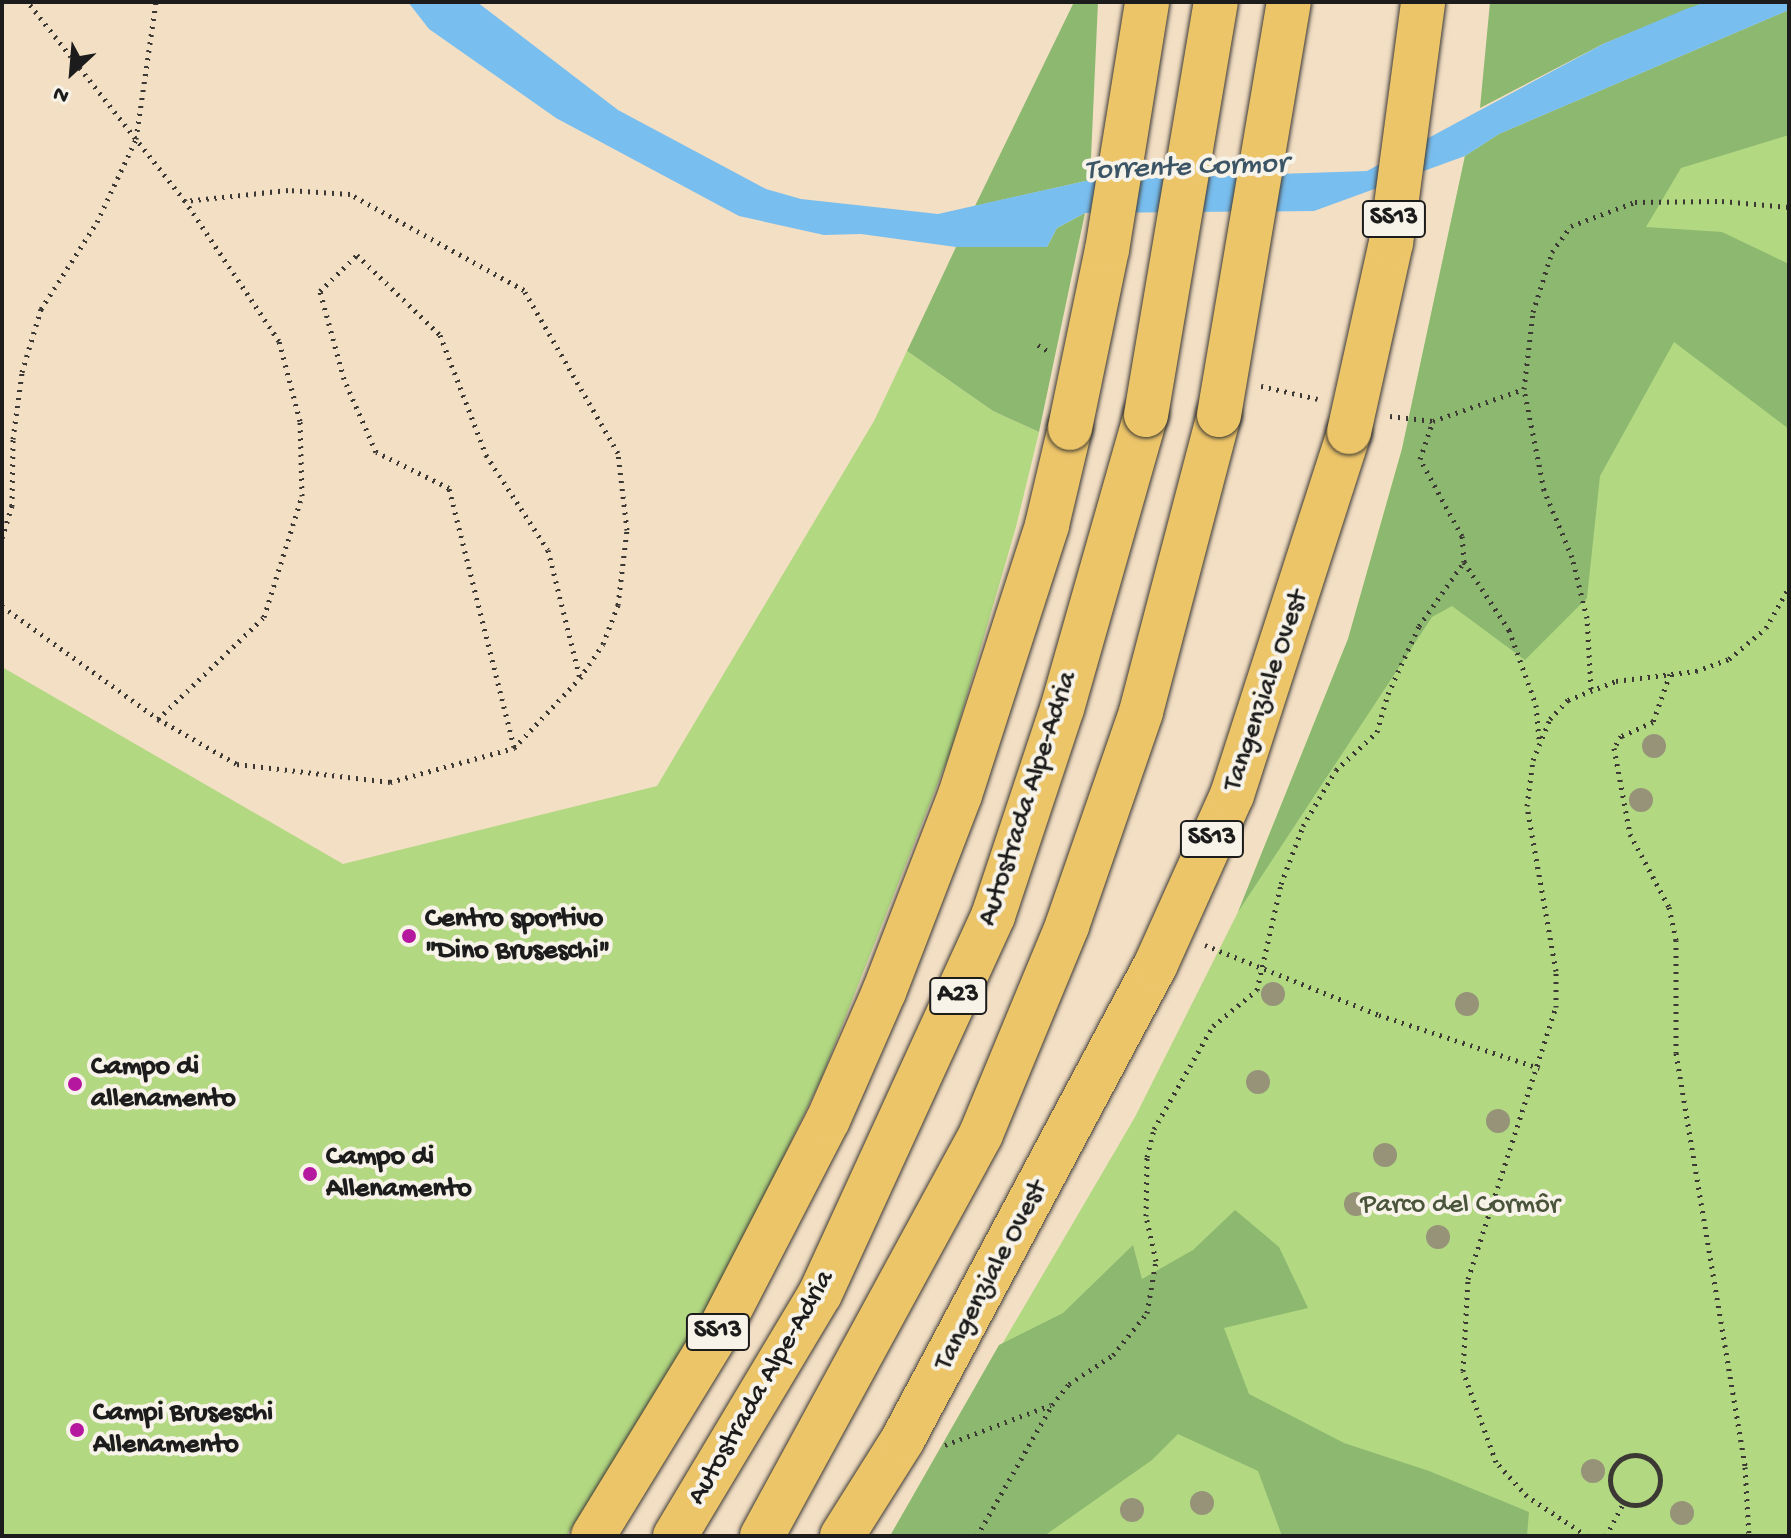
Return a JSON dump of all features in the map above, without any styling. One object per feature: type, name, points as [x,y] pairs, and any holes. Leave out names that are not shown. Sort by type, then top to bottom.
[{"type":"highway","name":"SS13","points":[[593,1536],[721,1327],[828,1120],[884,992],[965,780],[1047,525],[1070,428],[1107,250],[1147,2]]},
{"type":"highway","name":"Autostrada Alpe-Adria","points":[[675,1536],[820,1294],[993,916],[1062,709],[1146,415],[1216,2]]},
{"type":"highway","name":"A23","points":[[762,1536],[981,1134],[1067,926],[1141,712],[1219,415],[1289,2]]},
{"type":"highway","name":"Tangenziale Ovest","points":[[842,1536],[911,1426],[1156,964],[1232,795],[1349,432],[1391,243],[1423,2]]},
{"type":"path","points":[[28,2],[185,201],[279,341],[300,421],[302,496],[264,617],[158,719]]},
{"type":"path","points":[[2,538],[12,506],[13,439],[22,372],[41,309],[97,222],[136,139],[156,2]]},
{"type":"path","points":[[2,606],[158,719],[237,764],[390,782],[514,748],[580,678],[603,644],[618,605],[627,530],[618,453],[524,290],[350,194],[288,190],[185,201]]},
{"type":"path","points":[[1591,689],[1587,618],[1572,557],[1544,490],[1524,389],[1533,312],[1552,252],[1571,226],[1635,202],[1789,207]]},
{"type":"path","points":[[514,748],[449,488],[376,452],[344,379],[320,291],[357,255],[440,335],[486,455],[548,550],[580,678]]},
{"type":"path","points":[[1524,389],[1433,421],[1420,459],[1462,536],[1464,562],[1509,630],[1536,705],[1539,739],[1527,806],[1556,983],[1556,1007],[1539,1068],[1468,1279],[1463,1371],[1496,1462],[1527,1496],[1587,1536]]},
{"type":"path","points":[[977,1536],[1052,1405],[1069,1384],[1113,1355],[1147,1313],[1155,1276],[1155,1239],[1146,1216],[1147,1157],[1154,1129],[1213,1026],[1257,990],[1281,884],[1303,826],[1336,770],[1377,732],[1388,694],[1419,626],[1464,562]]},
{"type":"path","points":[[1539,739],[1568,700],[1591,689],[1696,671],[1750,646],[1789,587]]},
{"type":"path","points":[[1670,674],[1653,722],[1621,736],[1614,748],[1630,834],[1669,907],[1676,940],[1676,1053],[1745,1467],[1749,1536]]},
{"type":"path","points":[[1204,945],[1263,973],[1539,1068]]},
{"type":"path","points":[[954,1439],[1052,1405]]},
{"type":"path","points":[[1629,1455],[1646,1457],[1660,1475],[1657,1491],[1639,1504],[1624,1502],[1612,1490],[1615,1465],[1629,1455]]},
{"type":"path","points":[[1606,1536],[1624,1502]]},
{"type":"green space","points":[[1074,2],[1098,2],[1090,180],[975,206]]},
{"type":"green space","points":[[1490,2],[1706,2],[1603,44],[1480,108]]},
{"type":"green space","name":"Parco del Cormôr","points":[[1789,10],[1789,1536],[890,1536],[1135,1117],[1238,912],[1348,639],[1402,449],[1465,156],[1499,134]]},
{"type":"green space","points":[[1789,10],[1789,135],[1681,168],[1646,227],[1722,232],[1789,264],[1789,429],[1674,342],[1600,476],[1587,598],[1525,660],[1452,606],[1432,617],[1238,912],[1348,639],[1402,449],[1465,156],[1499,134]]},
{"type":"green space","points":[[1085,213],[1039,432],[993,411],[907,351],[956,247],[1047,247],[1057,228]]},
{"type":"green space","name":"Centro sportivo \"Dino Bruseschi\"","points":[[907,351],[993,411],[1039,432],[1016,527],[951,750],[821,1079],[726,1277],[603,1487],[566,1536],[2,1536],[2,667],[343,864],[657,786],[874,421]]},
{"type":"green space","points":[[1235,1210],[1279,1247],[1308,1308],[1224,1328],[1249,1394],[1344,1443],[1429,1471],[1529,1512],[1527,1536],[1282,1536],[1258,1471],[1178,1434],[1152,1460],[1044,1536],[890,1536],[999,1345],[1063,1313],[1133,1245],[1142,1279],[1193,1250]]},
{"type":"water","points":[[408,2],[477,2],[618,110],[766,189],[801,199],[938,214],[1090,180],[1367,171],[1603,44],[1686,9],[1706,2],[1789,2],[1789,10],[1499,134],[1465,156],[1314,211],[1085,213],[1057,228],[1047,247],[956,247],[861,234],[824,235],[739,216],[556,118],[429,29]]},
{"type":"place","name":"Centro sportivo \"Dino Bruseschi\"","points":[[409,936]]},
{"type":"place","name":"Campo di allenamento","points":[[75,1084]]},
{"type":"place","name":"Campo di Allenamento","points":[[310,1174]]},
{"type":"place","name":"Campi Bruseschi Allenamento","points":[[77,1430]]},
{"type":"water label","name":"Torrente Cormor","points":[[1186,169]]}]
